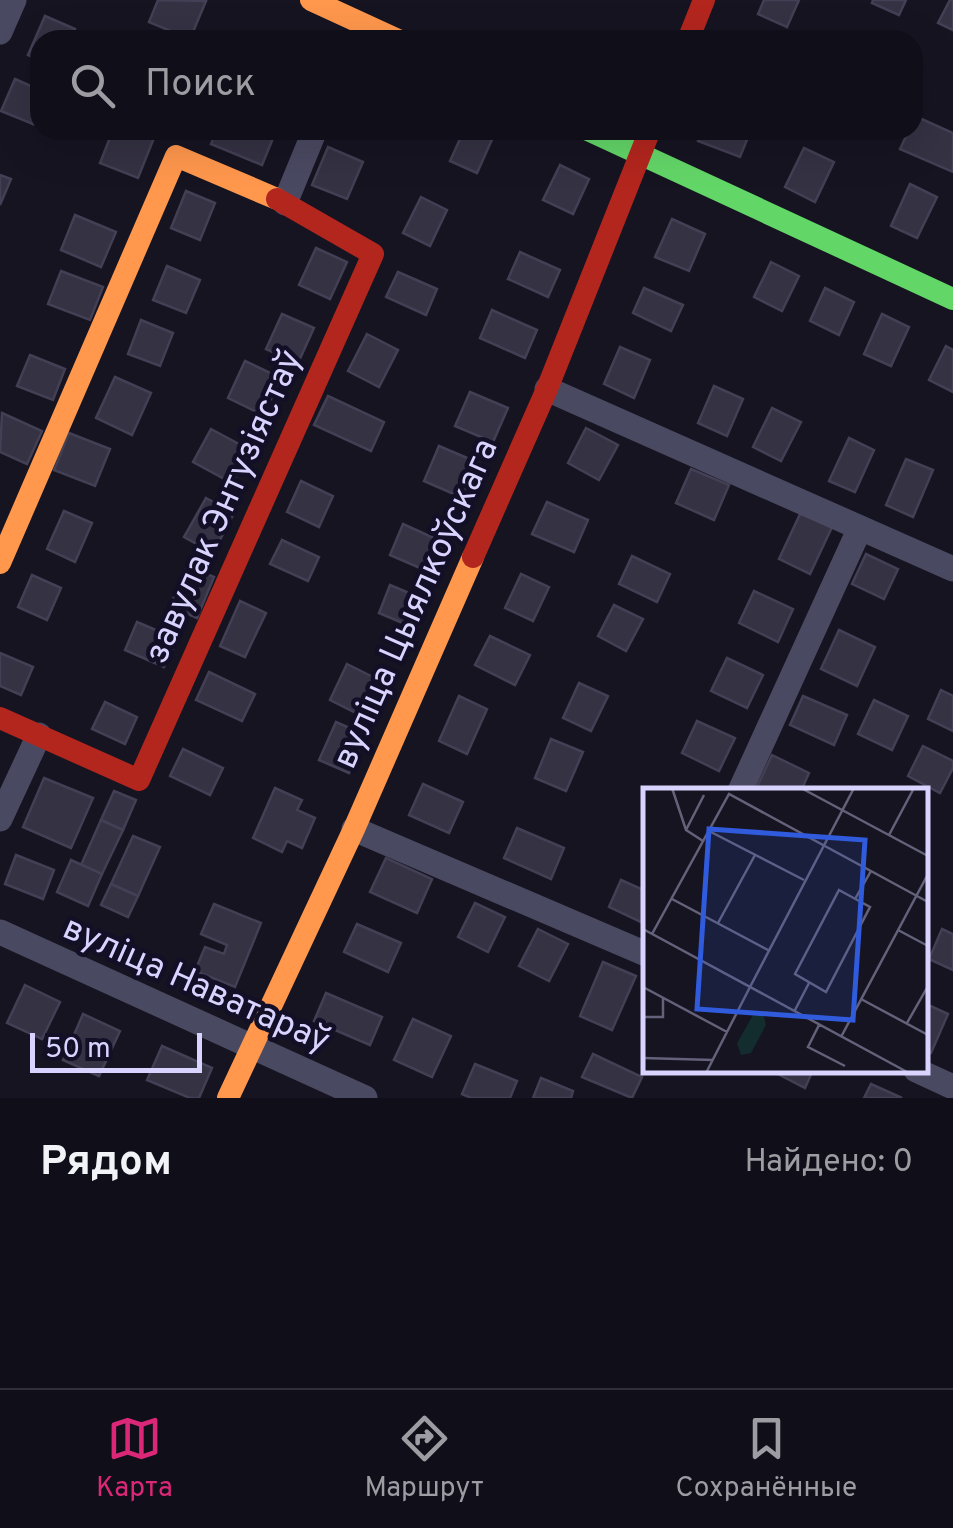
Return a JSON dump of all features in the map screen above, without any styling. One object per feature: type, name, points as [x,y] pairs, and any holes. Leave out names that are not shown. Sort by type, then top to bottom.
[{"type":"street","points":[[0,32],[14,0]]},
{"type":"street","points":[[310,0],[355,30]]},
{"type":"street","points":[[692,30],[704,0]]},
{"type":"street","points":[[285,203],[312,140]]},
{"type":"street","points":[[609,140],[953,299]]},
{"type":"street","name":"вуліца Цыялкоўскага","points":[[228,1098],[354,829],[547,388],[646,140]]},
{"type":"street","name":"завулак Энтузіястаў","points":[[0,563],[176,156],[285,203],[373,254],[139,780],[0,718]]},
{"type":"street","points":[[547,388],[953,569]]},
{"type":"street","points":[[741,788],[860,528]]},
{"type":"street","points":[[0,819],[39,736]]},
{"type":"street","points":[[354,829],[643,953]]},
{"type":"street","name":"вуліца Наватараў","points":[[0,932],[366,1098]]},
{"type":"street","points":[[921,1073],[952,1093]]},
{"type":"building","points":[[158,0],[206,1],[194,30],[168,30],[149,22]]},
{"type":"building","points":[[764,0],[799,0],[787,27],[758,14]]},
{"type":"building","points":[[906,0],[899,15],[872,3]]},
{"type":"building","points":[[953,0],[953,30],[938,23]]},
{"type":"building","points":[[45,16],[75,29],[75,30],[39,30]]},
{"type":"building","points":[[15,79],[30,86],[30,123],[1,111]]},
{"type":"building","points":[[923,120],[953,133],[953,172],[900,149],[904,140],[923,140]]},
{"type":"building","points":[[109,140],[153,140],[138,178],[100,163]]},
{"type":"building","points":[[213,140],[272,140],[262,165],[211,144]]},
{"type":"building","points":[[459,140],[492,140],[477,173],[450,161]]},
{"type":"building","points":[[698,140],[747,140],[740,157]]},
{"type":"building","points":[[328,147],[363,162],[347,199],[312,185]]},
{"type":"building","points":[[804,148],[834,162],[815,202],[785,187]]},
{"type":"building","points":[[560,165],[589,179],[573,214],[543,200]]},
{"type":"building","points":[[0,175],[11,179],[0,205]]},
{"type":"building","points":[[910,184],[937,197],[917,238],[891,226]]},
{"type":"building","points":[[186,191],[215,203],[200,240],[171,228]]},
{"type":"building","points":[[421,197],[447,210],[430,246],[403,233]]},
{"type":"building","points":[[75,215],[116,232],[101,267],[61,250]]},
{"type":"building","points":[[672,219],[705,234],[689,271],[655,257]]},
{"type":"building","points":[[316,248],[347,262],[330,299],[299,285]]},
{"type":"building","points":[[520,252],[560,270],[548,297],[508,279]]},
{"type":"building","points":[[771,262],[799,276],[782,311],[754,297]]},
{"type":"building","points":[[167,266],[200,280],[186,313],[153,300]]},
{"type":"building","points":[[61,271],[103,287],[90,320],[48,304]]},
{"type":"building","points":[[398,272],[437,289],[426,315],[386,297]]},
{"type":"building","points":[[644,288],[683,305],[671,331],[633,313]]},
{"type":"building","points":[[825,288],[854,302],[839,335],[810,321]]},
{"type":"building","points":[[492,310],[537,330],[525,358],[480,338]]},
{"type":"building","points":[[282,314],[314,328],[298,363],[266,349]]},
{"type":"building","points":[[882,314],[909,327],[891,366],[864,354]]},
{"type":"building","points":[[141,320],[173,333],[160,366],[128,354]]},
{"type":"building","points":[[367,334],[398,350],[379,387],[348,371]]},
{"type":"building","points":[[946,346],[953,350],[953,392],[929,380]]},
{"type":"building","points":[[620,347],[650,360],[634,398],[604,384]]},
{"type":"building","points":[[30,355],[65,369],[53,400],[17,386]]},
{"type":"building","points":[[245,361],[281,378],[263,415],[228,398]]},
{"type":"building","points":[[115,377],[151,393],[132,435],[96,418]]},
{"type":"building","points":[[714,386],[743,399],[727,436],[698,423]]},
{"type":"building","points":[[470,392],[508,408],[493,442],[455,426]]},
{"type":"building","points":[[328,396],[384,422],[371,451],[314,425]]},
{"type":"building","points":[[772,408],[801,422],[781,461],[753,447]]},
{"type":"building","points":[[2,413],[42,431],[27,464],[0,452]]},
{"type":"building","points":[[586,428],[618,445],[599,480],[568,463]]},
{"type":"building","points":[[211,429],[250,450],[232,483],[193,462]]},
{"type":"building","points":[[69,433],[110,449],[95,486],[54,470]]},
{"type":"building","points":[[849,438],[874,450],[855,492],[829,481]]},
{"type":"building","points":[[439,446],[479,463],[463,498],[424,481]]},
{"type":"building","points":[[906,459],[933,470],[913,517],[886,505]]},
{"type":"building","points":[[691,469],[729,485],[714,520],[676,503]]},
{"type":"building","points":[[301,481],[333,496],[319,527],[287,512]]},
{"type":"building","points":[[206,498],[234,513],[213,553],[184,537]]},
{"type":"building","points":[[547,502],[588,520],[574,552],[532,534]]},
{"type":"building","points":[[64,511],[92,523],[75,562],[47,549]]},
{"type":"building","points":[[801,512],[832,527],[810,574],[779,559]]},
{"type":"building","points":[[403,524],[447,544],[434,574],[390,555]]},
{"type":"building","points":[[282,540],[319,557],[308,581],[270,564]]},
{"type":"building","points":[[866,554],[898,569],[884,599],[852,584]]},
{"type":"building","points":[[632,556],[670,574],[657,602],[619,584]]},
{"type":"building","points":[[187,566],[214,577],[197,618],[170,606]]},
{"type":"building","points":[[521,574],[549,587],[533,621],[505,608]]},
{"type":"building","points":[[32,575],[61,588],[47,620],[18,607]]},
{"type":"building","points":[[390,585],[428,601],[417,629],[379,613]]},
{"type":"building","points":[[754,591],[793,609],[778,642],[739,623]]},
{"type":"building","points":[[240,601],[266,613],[245,657],[220,646]]},
{"type":"building","points":[[614,605],[643,619],[626,651],[598,636]]},
{"type":"building","points":[[137,622],[177,639],[164,667],[125,650]]},
{"type":"building","points":[[839,630],[875,647],[857,686],[821,669]]},
{"type":"building","points":[[490,636],[530,655],[515,685],[475,665]]},
{"type":"building","points":[[0,653],[33,667],[21,695],[0,686]]},
{"type":"building","points":[[727,658],[763,675],[747,708],[711,691]]},
{"type":"building","points":[[347,664],[379,680],[362,716],[330,700]]},
{"type":"building","points":[[209,672],[255,694],[242,721],[196,700]]},
{"type":"building","points":[[579,683],[608,696],[591,731],[563,718]]},
{"type":"building","points":[[941,690],[953,696],[953,731],[928,719]]},
{"type":"building","points":[[459,696],[487,709],[467,754],[439,741]]},
{"type":"building","points":[[803,696],[847,715],[834,745],[790,725]]},
{"type":"building","points":[[874,700],[908,716],[892,750],[858,734]]},
{"type":"building","points":[[105,702],[137,717],[125,744],[92,729]]},
{"type":"building","points":[[697,721],[735,738],[719,771],[682,753]]},
{"type":"building","points":[[336,722],[365,735],[349,773],[319,760]]},
{"type":"building","points":[[551,739],[583,752],[566,791],[535,778]]},
{"type":"building","points":[[923,746],[953,761],[940,793],[908,776]]},
{"type":"building","points":[[183,749],[223,768],[210,795],[170,776]]},
{"type":"building","points":[[772,755],[809,773],[802,788],[756,788]]},
{"type":"building","points":[[44,778],[93,798],[71,848],[23,827]]},
{"type":"building","points":[[423,784],[463,802],[449,833],[409,815]]},
{"type":"building","points":[[275,788],[302,800],[297,810],[315,818],[302,848],[287,841],[282,852],[253,838]]},
{"type":"building","points":[[114,791],[136,800],[123,830],[101,820]]},
{"type":"building","points":[[101,820],[123,830],[102,874],[81,865]]},
{"type":"building","points":[[517,828],[564,848],[551,879],[504,858]]},
{"type":"building","points":[[133,836],[160,847],[138,896],[111,884]]},
{"type":"building","points":[[16,855],[54,870],[43,899],[5,884]]},
{"type":"building","points":[[386,858],[432,879],[417,913],[370,892]]},
{"type":"building","points":[[71,860],[102,874],[88,906],[57,892]]},
{"type":"building","points":[[621,880],[643,890],[641,922],[609,907]]},
{"type":"building","points":[[111,884],[138,896],[128,917],[101,905]]},
{"type":"building","points":[[475,903],[505,917],[488,952],[458,937]]},
{"type":"building","points":[[214,904],[261,923],[235,987],[195,971],[205,947],[224,954],[227,945],[201,934]]},
{"type":"building","points":[[357,924],[401,943],[388,972],[344,952]]},
{"type":"building","points":[[538,929],[568,944],[549,981],[519,966]]},
{"type":"building","points":[[942,929],[953,934],[953,970],[929,959]]},
{"type":"building","points":[[603,962],[636,976],[612,1030],[580,1016]]},
{"type":"building","points":[[25,985],[60,1002],[42,1039],[7,1023]]},
{"type":"building","points":[[326,993],[382,1017],[370,1045],[314,1021]]},
{"type":"building","points":[[928,1005],[948,1014],[931,1053],[928,1052]]},
{"type":"building","points":[[83,1014],[120,1031],[99,1076],[63,1060]]},
{"type":"building","points":[[413,1019],[451,1036],[432,1077],[394,1060]]},
{"type":"building","points":[[162,1046],[212,1068],[199,1098],[147,1080]]},
{"type":"building","points":[[593,1054],[642,1077],[632,1098],[582,1077]]},
{"type":"building","points":[[475,1064],[517,1081],[510,1098],[471,1098],[462,1094]]},
{"type":"building","points":[[776,1073],[812,1073],[805,1088]]},
{"type":"building","points":[[541,1078],[573,1091],[571,1098],[533,1098]]},
{"type":"building","points":[[871,1084],[902,1098],[864,1098]]},
{"type":"traffic: fast","points":[[610,140],[953,299]]},
{"type":"traffic: slow","points":[[311,0],[376,30]]},
{"type":"traffic: slow","points":[[0,563],[176,156],[277,199]]},
{"type":"traffic: slow","points":[[228,1098],[354,829],[473,557]]},
{"type":"traffic: jam","points":[[692,30],[704,0]]},
{"type":"traffic: jam","points":[[473,557],[547,389],[646,140]]},
{"type":"traffic: jam","points":[[0,718],[139,780],[373,254],[277,199]]}]
